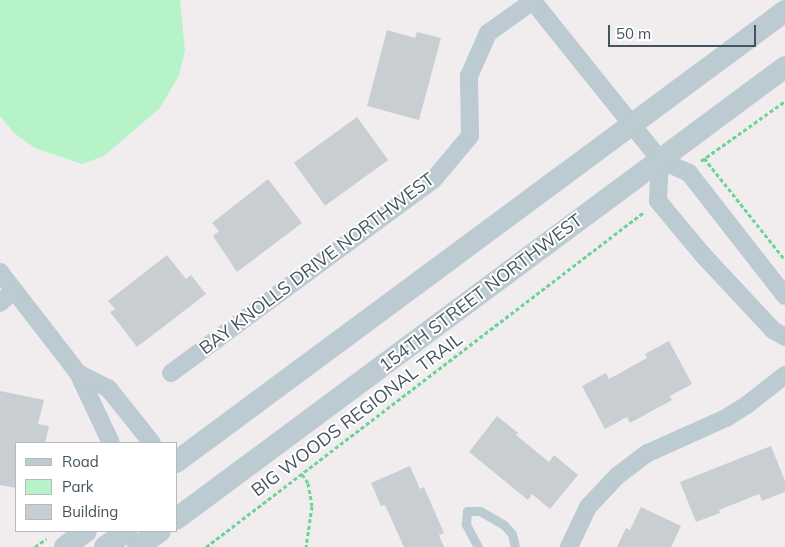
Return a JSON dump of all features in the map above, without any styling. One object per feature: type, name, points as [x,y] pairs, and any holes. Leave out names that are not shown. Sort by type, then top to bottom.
[{"type":"street","points":[[532,1],[660,160],[689,173],[785,296]]},
{"type":"street","name":"BAY KNOLLS DRIVE NORTHWEST","points":[[171,373],[433,180],[470,136],[469,76],[488,33],[532,1]]},
{"type":"street","points":[[178,461],[785,11]]},
{"type":"street","name":"154TH STREET NORTHWEST","points":[[178,518],[785,67]]},
{"type":"street","points":[[660,160],[658,201],[703,255],[773,330],[785,337]]},
{"type":"street","points":[[0,272],[78,373],[111,442]]},
{"type":"street","points":[[0,304],[14,290]]},
{"type":"street","points":[[78,373],[108,388],[151,442]]},
{"type":"street","points":[[569,547],[588,507],[618,476],[648,453],[726,418],[748,404],[785,375]]},
{"type":"street","points":[[65,547],[85,532]]},
{"type":"street","points":[[105,547],[126,532]]},
{"type":"street","points":[[138,547],[159,532]]},
{"type":"lane","points":[[478,547],[466,524],[467,511],[480,511],[504,525],[512,534],[515,547]]},
{"type":"path","points":[[689,173],[704,158],[785,101]]},
{"type":"path","points":[[704,158],[785,260]]},
{"type":"path","name":"BIG WOODS REGIONAL TRAIL","points":[[206,547],[658,201]]},
{"type":"path","points":[[302,474],[308,483],[312,506],[306,547]]},
{"type":"green space","points":[[0,0],[180,0],[185,51],[179,75],[160,108],[104,156],[82,164],[35,148],[14,133],[0,116]]},
{"type":"building","points":[[387,30],[415,38],[417,32],[441,38],[419,120],[367,106]]},
{"type":"building","points":[[357,117],[388,160],[325,206],[294,163]]},
{"type":"building","points":[[268,179],[302,223],[237,272],[213,236],[219,231],[212,223]]},
{"type":"building","points":[[167,255],[186,279],[191,275],[206,294],[137,347],[110,312],[115,309],[108,301]]},
{"type":"building","points":[[669,341],[692,384],[670,396],[672,400],[630,423],[627,417],[605,429],[582,386],[606,373],[609,379],[647,358],[645,354]]},
{"type":"building","points":[[0,391],[44,400],[38,424],[49,426],[45,442],[15,442],[15,488],[0,485]]},
{"type":"building","points":[[497,416],[518,433],[516,435],[549,462],[554,455],[578,475],[550,509],[532,494],[528,500],[469,452]]},
{"type":"building","points":[[771,446],[785,481],[785,492],[762,501],[759,494],[719,510],[720,513],[696,522],[680,482]]},
{"type":"building","points":[[410,466],[420,489],[424,487],[444,533],[439,535],[444,547],[404,547],[385,505],[381,506],[371,483]]},
{"type":"building","points":[[641,507],[681,526],[671,547],[617,547],[626,528],[630,530]]}]
